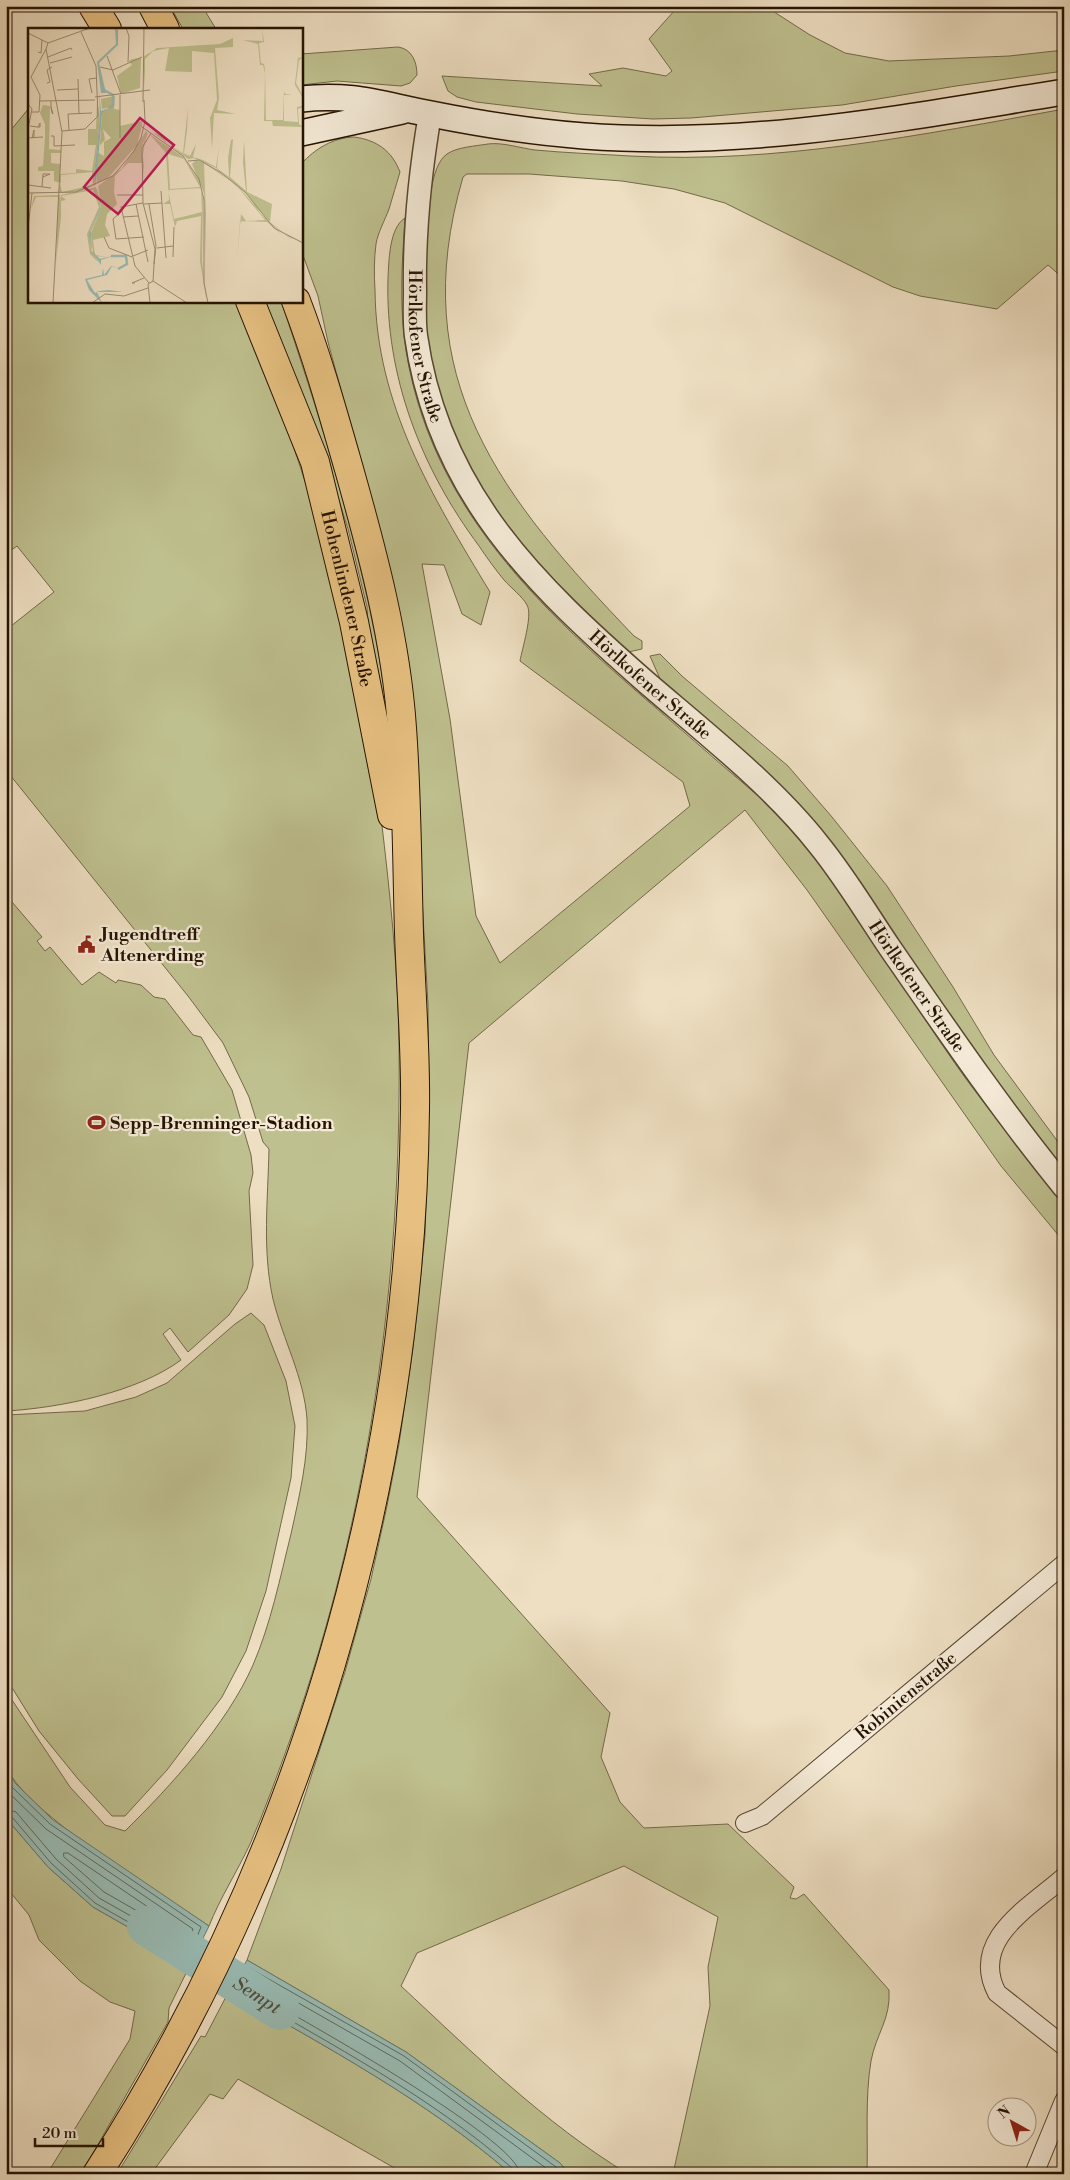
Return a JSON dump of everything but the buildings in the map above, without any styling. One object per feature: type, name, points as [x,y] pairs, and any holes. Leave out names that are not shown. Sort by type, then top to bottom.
[{"type":"main road","points":[[92,6],[106,28]]},
{"type":"main road","points":[[153,6],[164,28]]},
{"type":"main road","points":[[302,99],[340,96],[528,131],[638,139],[710,139],[837,128],[1064,92]]},
{"type":"main road","points":[[302,146],[311,131],[419,112]]},
{"type":"main road","name":"Hohenlindener Straße","points":[[250,302],[315,462],[336,541],[360,650],[408,905]]},
{"type":"main road","points":[[97,2174],[183,2028],[230,1935],[263,1861],[292,1781],[325,1685],[354,1584],[381,1458],[400,1333],[408,1257],[415,1107],[402,724],[384,602],[318,361],[296,302]]},
{"type":"street","name":"Hörlkofener Straße","points":[[419,112],[419,179],[414,254],[416,333],[424,377],[436,423],[454,462],[476,501],[501,537],[536,579],[576,619],[734,758],[819,844],[942,1022],[1064,1187]]},
{"type":"street","name":"Robinienstraße","points":[[745,1823],[762,1816],[1064,1564]]},
{"type":"street","points":[[1064,1877],[1002,1931],[992,1950],[988,1969],[996,1992],[1064,2046]]},
{"type":"street","points":[[1034,2174],[1064,2101]]},
{"type":"green space","points":[[170,6],[202,6],[215,28],[182,28]]},
{"type":"green space","points":[[683,6],[765,6],[810,35],[845,53],[889,61],[1009,56],[1064,50],[1064,71],[956,86],[842,105],[691,118],[653,119],[577,114],[476,102],[457,97],[448,91],[442,76],[602,86],[589,74],[623,68],[666,76],[672,71],[649,39],[675,10]]},
{"type":"green space","points":[[398,47],[407,50],[413,57],[417,75],[410,83],[401,86],[337,81],[302,85],[302,54]]},
{"type":"green space","points":[[28,109],[28,302],[235,302],[269,380],[312,502],[324,544],[351,650],[381,817],[395,960],[399,1045],[394,1221],[387,1309],[375,1396],[360,1483],[341,1569],[318,1653],[291,1737],[266,1805],[250,1844],[209,1926],[97,1852],[66,1829],[38,1806],[18,1785],[7,1767],[6,1761],[6,1691],[70,1787],[105,1825],[125,1831],[179,1774],[197,1753],[228,1710],[242,1687],[259,1649],[279,1584],[303,1477],[307,1419],[298,1373],[273,1299],[268,1262],[266,1224],[269,1149],[263,1142],[249,1097],[223,1043],[188,996],[6,770],[6,630],[54,592],[17,546],[6,554],[6,136]]},
{"type":"green space","points":[[1064,109],[1064,279],[1048,265],[997,309],[920,296],[893,287],[725,203],[674,189],[622,181],[529,174],[467,174],[463,177],[448,249],[446,315],[456,375],[477,430],[506,483],[543,534],[586,585],[634,636],[642,641],[642,649],[624,653],[559,586],[500,515],[475,477],[454,436],[438,393],[428,347],[425,318],[425,276],[429,203],[433,179],[441,160],[447,154],[456,150],[493,144],[505,144],[535,150],[630,156],[739,156],[794,152],[902,137]]},
{"type":"green space","points":[[354,137],[377,144],[393,158],[400,172],[375,250],[374,267],[378,332],[385,372],[411,448],[428,485],[490,592],[481,625],[462,614],[444,565],[422,564],[450,719],[476,916],[500,963],[690,806],[683,782],[520,661],[529,616],[527,605],[491,563],[458,516],[440,485],[424,453],[400,385],[393,350],[388,278],[393,237],[396,229],[405,218],[402,301],[406,351],[422,416],[447,475],[480,528],[519,577],[562,623],[609,667],[758,796],[801,841],[851,906],[966,1079],[1018,1147],[1058,1195],[1063,1204],[1065,1218],[1064,1242],[1001,1166],[807,890],[745,810],[469,1043],[417,1497],[610,1713],[601,1757],[620,1802],[644,1828],[728,1824],[794,1887],[790,1898],[796,1899],[804,1894],[889,1990],[888,2010],[873,2051],[869,2075],[867,2174],[673,2174],[710,2006],[708,1967],[718,1917],[624,1866],[417,1953],[401,1986],[538,2110],[567,2133],[628,2174],[569,2174],[560,2163],[406,2052],[247,1960],[281,1869],[345,1672],[371,1579],[399,1444],[413,1348],[425,1235],[429,1102],[428,1004],[417,809],[379,531],[328,342],[318,296],[302,253],[302,163],[325,145]]},
{"type":"green space","points":[[265,302],[281,302],[317,411],[349,522],[375,635],[392,749],[369,640],[367,607],[348,529],[318,434]]},
{"type":"green space","points":[[660,654],[682,676],[788,766],[887,886],[953,987],[994,1055],[1064,1150],[1064,1173],[959,1032],[862,884],[829,839],[791,796],[661,681],[650,656]]},
{"type":"green space","name":"Sepp-Brenninger-Stadion","points":[[6,895],[42,937],[37,941],[45,951],[50,947],[82,985],[99,972],[116,983],[118,980],[141,985],[154,997],[165,999],[193,1035],[201,1037],[232,1090],[251,1155],[253,1173],[249,1191],[253,1265],[247,1289],[229,1315],[188,1352],[170,1328],[163,1334],[181,1360],[163,1371],[143,1381],[98,1396],[50,1406],[6,1411]]},
{"type":"green space","points":[[251,1313],[264,1325],[286,1381],[295,1426],[291,1478],[266,1591],[246,1651],[222,1697],[167,1770],[125,1816],[112,1816],[78,1779],[39,1731],[6,1678],[6,1415],[85,1411],[136,1397],[167,1383],[235,1324]]},
{"type":"green space","points":[[6,1818],[48,1867],[93,1907],[191,1963],[169,2008],[168,2022],[81,2174],[47,2174],[130,2039],[135,2011],[110,2002],[80,1981],[39,1940],[29,1915],[6,1887]]},
{"type":"green space","points":[[229,1991],[410,2098],[445,2122],[511,2174],[405,2174],[238,2079],[223,2099],[210,2094],[151,2174],[117,2174],[201,2036],[205,2037]]},
{"type":"water","points":[[6,1766],[15,1783],[53,1820],[209,1926],[191,1963],[93,1907],[48,1867],[6,1818]]},
{"type":"water","points":[[247,1960],[406,2052],[560,2163],[569,2174],[511,2174],[445,2122],[410,2098],[229,1991]]},
{"type":"waterway","name":"Sempt","points":[[147,1926],[280,2010]]},
{"type":"place","name":"Jugendtreff Altenerding","points":[[87,944]]},
{"type":"place","name":"Sepp-Brenninger-Stadion","points":[[96,1123]]}]
